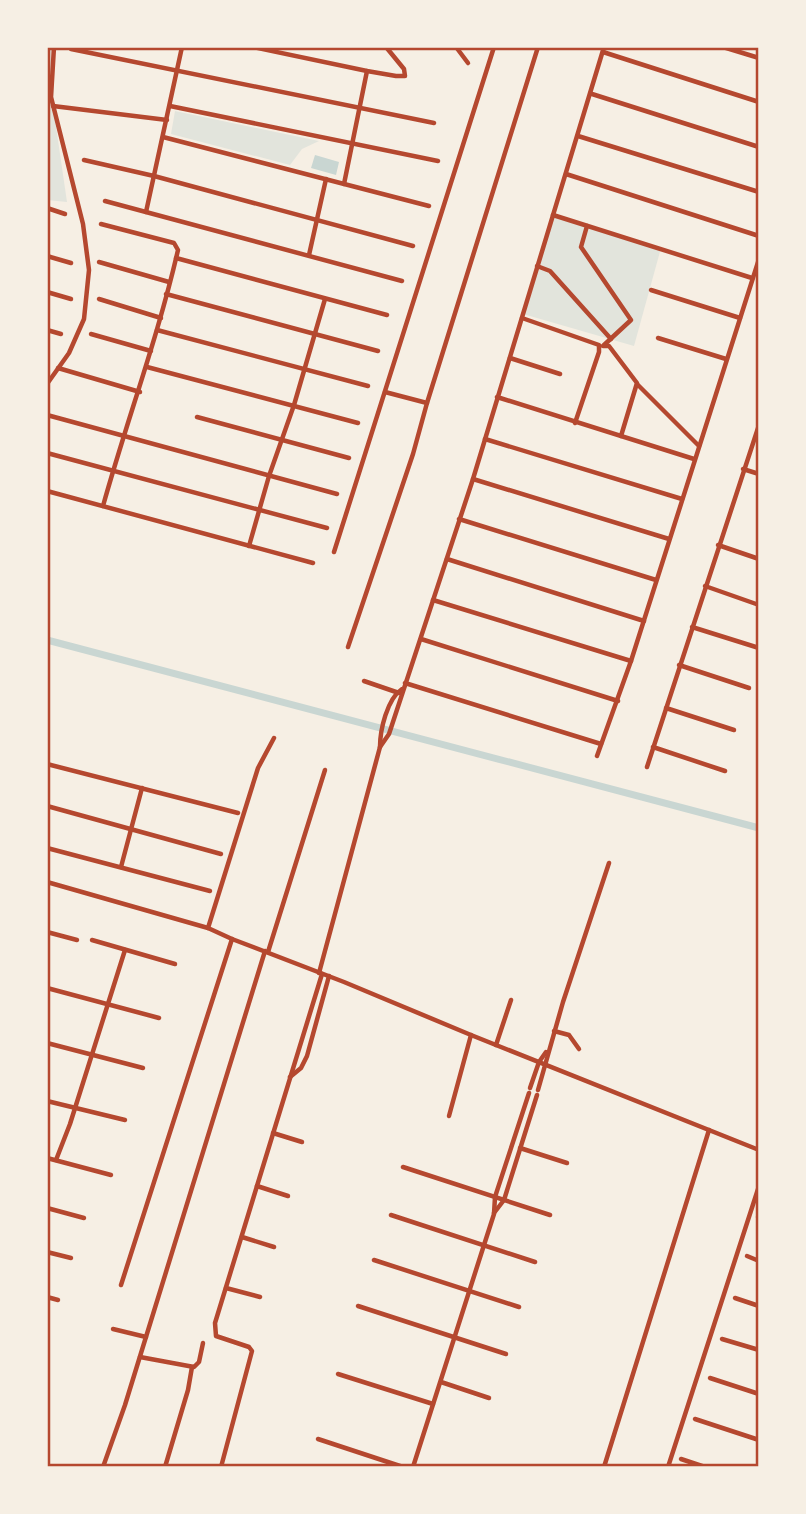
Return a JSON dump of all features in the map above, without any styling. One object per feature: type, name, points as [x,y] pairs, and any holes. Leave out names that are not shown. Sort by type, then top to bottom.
[{"type":"street","points":[[47,383],[50,375],[69,353],[83,319],[89,270],[83,224],[51,97],[54,47]]},
{"type":"street","points":[[146,212],[182,47]]},
{"type":"street","points":[[253,47],[367,71],[405,76],[404,69],[386,47]]},
{"type":"street","points":[[456,47],[468,63]]},
{"type":"street","points":[[334,552],[494,47]]},
{"type":"street","points":[[348,648],[413,454],[538,47]]},
{"type":"street","points":[[723,47],[759,58]]},
{"type":"street","points":[[71,49],[434,123]]},
{"type":"street","points":[[220,1467],[252,1351],[248,1347],[216,1336],[215,1323],[320,973],[382,732],[421,639],[473,479],[604,50],[759,102]]},
{"type":"street","points":[[344,184],[367,71]]},
{"type":"street","points":[[592,94],[759,147]]},
{"type":"street","points":[[54,106],[167,120]]},
{"type":"street","points":[[170,106],[438,161]]},
{"type":"street","points":[[578,136],[759,192]]},
{"type":"street","points":[[163,137],[429,206]]},
{"type":"street","points":[[84,160],[154,176],[413,246]]},
{"type":"street","points":[[566,174],[759,236]]},
{"type":"street","points":[[309,255],[326,179]]},
{"type":"street","points":[[105,201],[402,281]]},
{"type":"street","points":[[47,208],[65,214]]},
{"type":"street","points":[[553,215],[753,278]]},
{"type":"street","points":[[101,224],[174,243],[178,250],[140,392],[123,436],[103,506]]},
{"type":"street","points":[[575,423],[602,346],[631,320],[581,247],[587,226]]},
{"type":"street","points":[[47,256],[71,263]]},
{"type":"street","points":[[176,258],[387,315]]},
{"type":"street","points":[[597,756],[631,662],[759,259]]},
{"type":"street","points":[[99,262],[169,282]]},
{"type":"street","points":[[537,266],[550,271],[611,339]]},
{"type":"street","points":[[651,290],[740,318]]},
{"type":"street","points":[[47,292],[71,299]]},
{"type":"street","points":[[166,294],[378,351]]},
{"type":"street","points":[[99,299],[161,318]]},
{"type":"street","points":[[249,546],[325,299]]},
{"type":"street","points":[[522,318],[597,342],[602,346],[609,346],[637,383],[699,446]]},
{"type":"street","points":[[47,330],[61,334]]},
{"type":"street","points":[[157,330],[368,386]]},
{"type":"street","points":[[92,334],[151,351]]},
{"type":"street","points":[[658,338],[726,359]]},
{"type":"street","points":[[510,358],[560,374]]},
{"type":"street","points":[[147,367],[358,423]]},
{"type":"street","points":[[58,368],[140,392]]},
{"type":"street","points":[[621,436],[637,383]]},
{"type":"street","points":[[385,392],[427,403]]},
{"type":"street","points":[[497,397],[694,459]]},
{"type":"street","points":[[47,415],[337,494]]},
{"type":"street","points":[[197,417],[349,458]]},
{"type":"street","points":[[647,767],[759,425]]},
{"type":"street","points":[[485,439],[682,499]]},
{"type":"street","points":[[47,453],[327,528]]},
{"type":"street","points":[[743,469],[759,474]]},
{"type":"street","points":[[473,479],[669,539]]},
{"type":"street","points":[[47,491],[313,563]]},
{"type":"street","points":[[459,519],[656,580]]},
{"type":"street","points":[[718,545],[759,559]]},
{"type":"street","points":[[447,559],[644,621]]},
{"type":"street","points":[[705,586],[759,604]]},
{"type":"street","points":[[433,600],[631,662]]},
{"type":"street","points":[[692,627],[759,648]]},
{"type":"street","points":[[421,639],[618,701]]},
{"type":"street","points":[[679,665],[749,688]]},
{"type":"street","points":[[364,681],[601,744]]},
{"type":"street","points":[[380,747],[389,734],[401,690]]},
{"type":"street","points":[[666,708],[734,730]]},
{"type":"street","points":[[208,928],[258,768],[274,738]]},
{"type":"street","points":[[653,747],[725,771]]},
{"type":"street","points":[[47,764],[238,813]]},
{"type":"street","points":[[103,1467],[325,770]]},
{"type":"street","points":[[121,867],[142,788]]},
{"type":"street","points":[[47,806],[222,854]]},
{"type":"street","points":[[47,848],[210,891]]},
{"type":"street","points":[[494,1214],[504,1200],[554,1031],[609,863]]},
{"type":"street","points":[[47,882],[208,928],[759,1150]]},
{"type":"street","points":[[47,932],[77,940]]},
{"type":"street","points":[[121,1285],[232,939]]},
{"type":"street","points":[[92,940],[175,964]]},
{"type":"street","points":[[56,1160],[125,950]]},
{"type":"street","points":[[289,1078],[301,1068],[307,1056],[328,976]]},
{"type":"street","points":[[47,988],[159,1018]]},
{"type":"street","points":[[496,1045],[511,1000]]},
{"type":"street","points":[[554,1031],[569,1035],[579,1048]]},
{"type":"street","points":[[449,1116],[471,1035]]},
{"type":"street","points":[[47,1043],[143,1068]]},
{"type":"street","points":[[413,1467],[494,1214],[495,1197],[529,1090],[539,1062],[549,1048]]},
{"type":"street","points":[[47,1101],[125,1120]]},
{"type":"street","points":[[604,1467],[709,1130]]},
{"type":"street","points":[[272,1133],[302,1142]]},
{"type":"street","points":[[520,1148],[567,1163]]},
{"type":"street","points":[[47,1158],[111,1175]]},
{"type":"street","points":[[403,1167],[550,1215]]},
{"type":"street","points":[[257,1186],[288,1196]]},
{"type":"street","points":[[668,1467],[759,1186]]},
{"type":"street","points":[[47,1208],[84,1217]]},
{"type":"street","points":[[391,1215],[535,1262]]},
{"type":"street","points":[[242,1237],[274,1247]]},
{"type":"street","points":[[47,1252],[71,1258]]},
{"type":"street","points":[[747,1256],[759,1261]]},
{"type":"street","points":[[373,1260],[519,1307]]},
{"type":"street","points":[[226,1287],[260,1297]]},
{"type":"street","points":[[47,1297],[58,1300]]},
{"type":"street","points":[[735,1298],[759,1306]]},
{"type":"street","points":[[358,1307],[506,1354]]},
{"type":"street","points":[[113,1329],[146,1337]]},
{"type":"street","points":[[722,1339],[759,1350]]},
{"type":"street","points":[[165,1467],[188,1390],[192,1367],[199,1362],[203,1343]]},
{"type":"street","points":[[140,1357],[192,1367]]},
{"type":"street","points":[[338,1374],[433,1404]]},
{"type":"street","points":[[710,1378],[759,1394]]},
{"type":"street","points":[[441,1382],[489,1398]]},
{"type":"street","points":[[695,1419],[759,1440]]},
{"type":"street","points":[[318,1439],[403,1467]]},
{"type":"street","points":[[681,1459],[705,1467]]},
{"type":"shaded area","points":[[47,47],[55,47],[53,106],[67,202],[47,200]]},
{"type":"shaded area","points":[[175,111],[319,141],[302,149],[290,165],[171,134]]},
{"type":"shaded area","points":[[315,155],[339,162],[336,175],[311,168]]},
{"type":"shaded area","points":[[553,216],[661,248],[634,346],[523,314]]},
{"type":"waterway","points":[[47,640],[759,828]]}]
